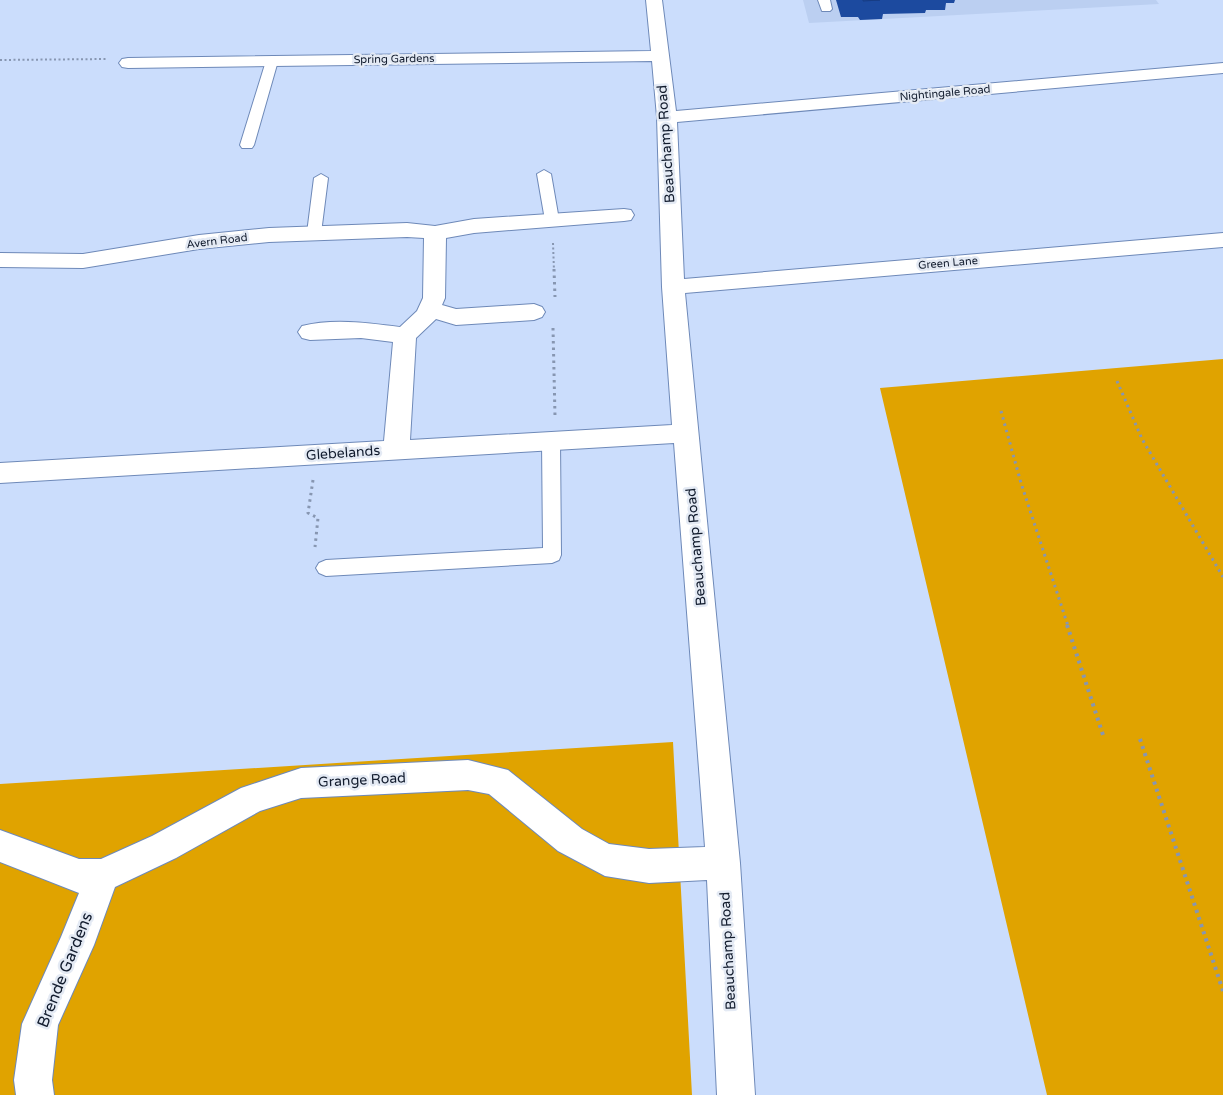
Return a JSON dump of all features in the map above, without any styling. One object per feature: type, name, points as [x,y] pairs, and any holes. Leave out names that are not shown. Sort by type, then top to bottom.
[{"type":"street","name":"Beauchamp Road","points":[[654,0],[667,117],[673,287],[723,863],[736,1095]]},
{"type":"street","name":"Spring Gardens","points":[[128,63],[659,56]]},
{"type":"street","name":"Nightingale Road","points":[[667,117],[1223,68]]},
{"type":"street","name":"Avern Road","points":[[0,260],[83,261],[136,254],[199,242],[314,233],[407,230],[435,233],[474,226],[624,215]]},
{"type":"street","points":[[396,450],[405,336],[426,315],[434,298],[435,233]]},
{"type":"street","name":"Green Lane","points":[[673,287],[1223,240]]},
{"type":"street","points":[[430,309],[456,317],[544,309]]},
{"type":"street","points":[[310,332],[361,330],[405,336]]},
{"type":"street","name":"Glebelands","points":[[0,473],[686,433]]},
{"type":"street","name":"Grange Road","points":[[0,846],[79,876],[102,876],[164,847],[252,798],[301,783],[468,775],[497,782],[570,840],[605,860],[649,866],[723,863]]},
{"type":"street","name":"Brende Gardens","points":[[35,1095],[33,1080],[40,1024],[76,945],[102,876]]},
{"type":"lane","points":[[247,145],[272,61]]},
{"type":"lane","points":[[544,174],[552,220]]},
{"type":"lane","points":[[314,233],[320,178]]},
{"type":"lane","points":[[326,568],[552,555],[551,442]]},
{"type":"path","points":[[0,60],[110,59],[128,63]]},
{"type":"path","points":[[544,309],[552,220]]},
{"type":"path","points":[[551,442],[555,426],[553,324]]},
{"type":"path","points":[[1117,381],[1142,439],[1223,576]]},
{"type":"path","points":[[1001,411],[1021,483],[1104,738]]},
{"type":"path","points":[[317,455],[308,513],[318,518],[312,569],[326,568]]},
{"type":"path","points":[[1140,739],[1223,991]]},
{"type":"shaded area","points":[[803,0],[1156,0],[1159,4],[809,23]]},
{"type":"shaded area","points":[[1223,359],[1223,1095],[1047,1095],[880,388]]},
{"type":"shaded area","points":[[673,742],[692,1095],[0,1095],[0,784]]}]
